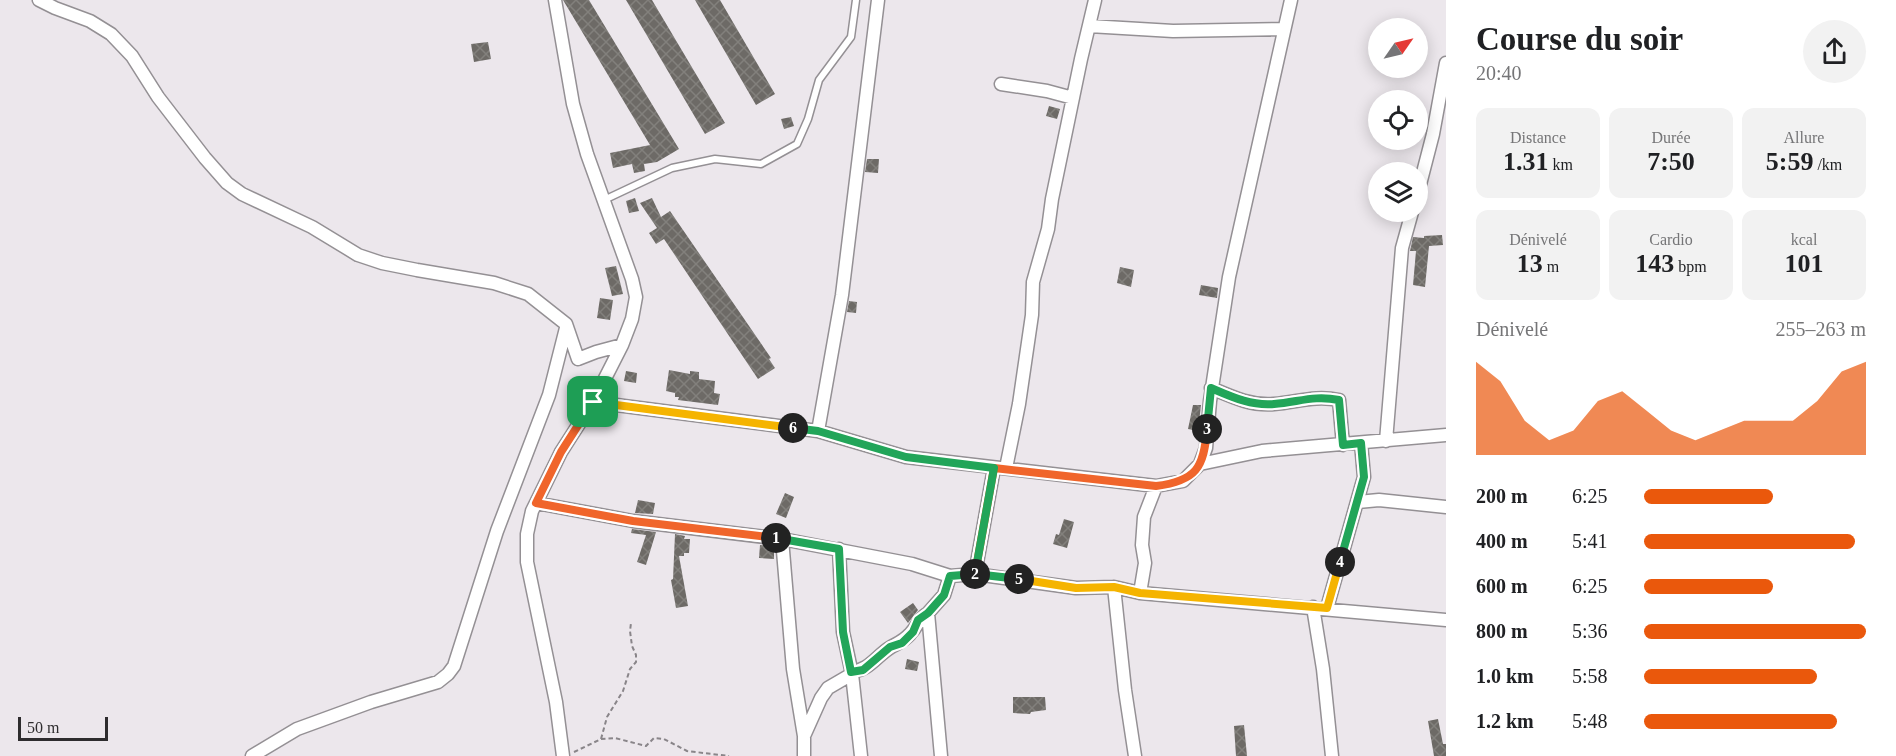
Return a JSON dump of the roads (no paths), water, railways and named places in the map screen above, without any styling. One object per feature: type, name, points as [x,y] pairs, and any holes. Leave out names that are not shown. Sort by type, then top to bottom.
[{"type":"street","points":[[39,0],[90,21],[111,34],[132,56],[158,97],[205,158],[227,183],[242,194],[312,227],[358,255],[382,263],[494,283],[528,294],[566,324],[578,359],[622,345]]},
{"type":"street","points":[[555,0],[573,104],[587,154],[632,279],[636,297],[632,319],[622,345],[593,402],[561,452],[532,511],[527,534],[527,562],[556,702],[564,756]]},
{"type":"street","points":[[818,431],[842,295],[878,0]]},
{"type":"street","points":[[975,574],[1000,468],[1019,404],[1030,326],[1033,282],[1048,229],[1052,199],[1095,0]]},
{"type":"street","points":[[593,402],[818,431],[906,457],[1156,486],[1183,482],[1200,464],[1206,448],[1211,388],[1229,277],[1291,0]]},
{"type":"street","points":[[1089,26],[1173,31],[1284,29]]},
{"type":"street","points":[[1426,162],[1446,63]]},
{"type":"street","points":[[1001,84],[1047,91],[1073,98]]},
{"type":"street","points":[[1386,441],[1402,248],[1409,222]]},
{"type":"street","points":[[252,756],[297,729],[371,702],[438,682],[448,675],[454,666],[497,531],[549,395],[567,327]]},
{"type":"street","points":[[1211,388],[1249,403],[1273,404],[1323,397],[1339,400],[1343,445]]},
{"type":"street","points":[[1200,464],[1262,451],[1446,435]]},
{"type":"street","points":[[1327,608],[1364,477],[1361,443]]},
{"type":"street","points":[[1140,593],[1145,563],[1142,545],[1144,517],[1156,486]]},
{"type":"street","points":[[1358,502],[1379,500],[1446,507]]},
{"type":"street","points":[[536,503],[633,521],[782,539],[839,549],[912,564],[950,576],[975,574],[1076,588],[1114,587],[1140,593],[1446,620]]},
{"type":"street","points":[[782,539],[793,669],[804,736],[804,756]]},
{"type":"street","points":[[839,549],[843,632],[852,673],[861,756]]},
{"type":"street","points":[[804,736],[828,688],[852,673],[863,670],[890,647],[902,643],[913,632],[918,620],[928,613],[944,595],[950,576]]},
{"type":"street","points":[[1114,587],[1135,756]]},
{"type":"street","points":[[1313,607],[1323,669],[1332,756]]},
{"type":"street","points":[[928,613],[941,756]]},
{"type":"lane","points":[[604,200],[672,168],[715,159],[761,164],[797,144],[808,119],[819,80],[851,37],[856,0]]}]
